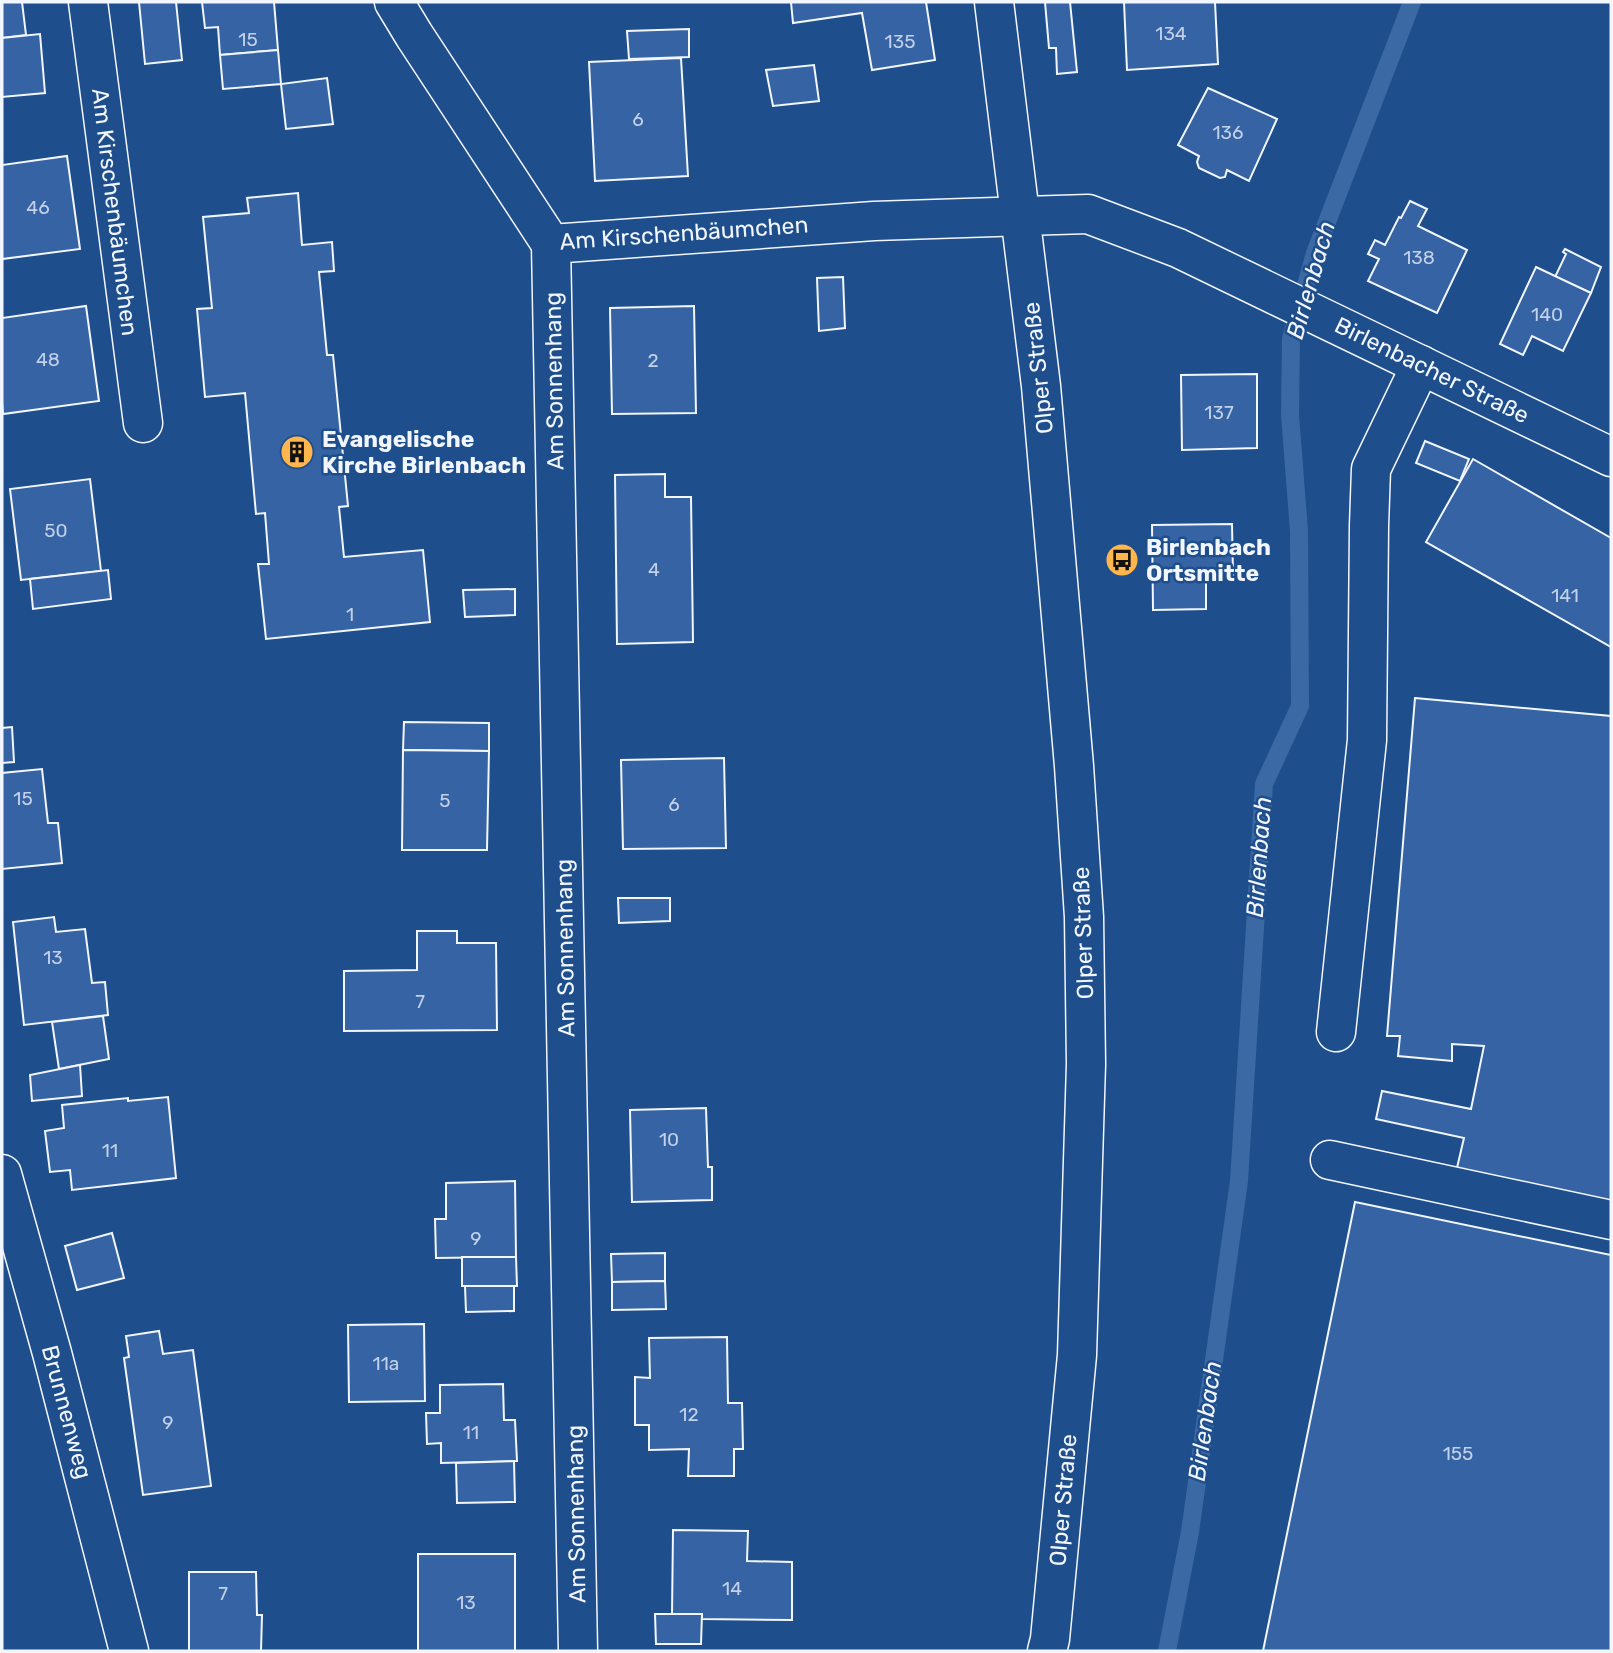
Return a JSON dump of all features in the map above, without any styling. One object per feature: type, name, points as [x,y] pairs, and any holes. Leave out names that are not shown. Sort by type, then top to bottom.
[{"type":"street","name":"Am Kirschenbäumchen","points":[[88,2],[143,423]]},
{"type":"street","name":"Am Kirschenbäumchen","points":[[394,2],[551,244],[874,221],[1021,217]]},
{"type":"street","points":[[994,2],[1021,217]]},
{"type":"street","name":"Birlenbacher Straße","points":[[1021,217],[1088,214],[1178,248],[1611,457]]},
{"type":"street","name":"Olper Straße","points":[[1021,217],[1043,414],[1074,766],[1084,931],[1086,1064],[1077,1355],[1047,1651]]},
{"type":"street","name":"Am Sonnenhang","points":[[551,244],[578,1651]]},
{"type":"street","points":[[1336,1032],[1367,740],[1368,526],[1371,469],[1421,365]]},
{"type":"street","points":[[1330,1160],[1611,1220]]},
{"type":"street","name":"Brunnenweg","points":[[2,1174],[56,1366],[129,1651]]},
{"type":"building","points":[[2,2],[22,2],[26,35],[2,38]]},
{"type":"building","points":[[139,2],[176,2],[182,60],[145,64]]},
{"type":"building","points":[[202,2],[274,2],[278,50],[220,55],[218,27],[205,28]]},
{"type":"building","points":[[791,2],[926,2],[935,60],[872,70],[862,13],[793,23]]},
{"type":"building","points":[[1045,2],[1070,2],[1077,72],[1057,74],[1056,48],[1049,48]]},
{"type":"building","points":[[1124,2],[1215,2],[1218,64],[1127,70]]},
{"type":"building","points":[[689,29],[689,57],[629,59],[627,31]]},
{"type":"building","points":[[40,34],[45,93],[2,97],[2,38]]},
{"type":"building","points":[[278,50],[281,84],[223,89],[220,55]]},
{"type":"building","points":[[681,58],[688,176],[595,181],[589,62]]},
{"type":"building","points":[[814,65],[819,101],[773,106],[766,70]]},
{"type":"building","points":[[327,78],[333,124],[286,129],[281,84]]},
{"type":"building","points":[[1208,88],[1277,119],[1249,181],[1227,170],[1225,177],[1220,178],[1199,168],[1199,156],[1178,145]]},
{"type":"building","points":[[67,156],[80,249],[2,259],[2,165]]},
{"type":"building","name":"Evangelische Kirche Birlenbach","points":[[298,193],[302,245],[332,242],[334,271],[319,272],[327,355],[333,355],[348,506],[339,507],[344,557],[423,550],[430,622],[266,639],[258,564],[269,564],[265,513],[256,514],[245,393],[205,397],[197,309],[212,308],[203,217],[249,213],[247,198]]},
{"type":"building","points":[[1410,201],[1427,209],[1418,226],[1467,250],[1437,313],[1368,281],[1379,259],[1368,254],[1375,240],[1385,245]]},
{"type":"building","points":[[1565,249],[1601,267],[1591,293],[1555,277],[1566,254],[1563,252]]},
{"type":"building","points":[[1536,267],[1591,293],[1563,351],[1532,336],[1523,355],[1500,344]]},
{"type":"building","points":[[843,277],[845,328],[819,331],[817,278]]},
{"type":"building","points":[[86,306],[99,401],[3,414],[2,318]]},
{"type":"building","points":[[694,306],[696,413],[612,414],[610,308]]},
{"type":"building","points":[[1257,374],[1257,448],[1182,450],[1181,375]]},
{"type":"building","points":[[1425,441],[1469,459],[1460,481],[1416,463]]},
{"type":"building","points":[[1473,459],[1611,538],[1611,647],[1426,542]]},
{"type":"building","points":[[665,474],[665,497],[691,497],[693,642],[617,644],[615,475]]},
{"type":"building","points":[[90,479],[101,571],[21,580],[10,489]]},
{"type":"building","points":[[1232,524],[1233,575],[1206,575],[1206,609],[1153,610],[1152,525]]},
{"type":"building","points":[[108,570],[111,599],[33,609],[30,579]]},
{"type":"building","points":[[515,589],[515,615],[465,617],[463,590]]},
{"type":"building","points":[[1415,698],[1611,716],[1611,1205],[1456,1172],[1464,1138],[1376,1119],[1382,1091],[1471,1109],[1484,1046],[1452,1044],[1452,1061],[1398,1056],[1400,1036],[1387,1036]]},
{"type":"building","points":[[404,722],[489,723],[489,751],[403,750]]},
{"type":"building","points":[[12,727],[14,762],[2,763],[2,728]]},
{"type":"building","points":[[403,750],[489,751],[487,850],[402,850]]},
{"type":"building","points":[[724,758],[726,848],[623,849],[621,760]]},
{"type":"building","points":[[42,769],[48,823],[58,823],[62,863],[2,869],[2,773]]},
{"type":"building","points":[[618,898],[670,898],[670,921],[619,923]]},
{"type":"building","points":[[54,917],[56,932],[85,929],[92,983],[105,982],[108,1015],[24,1025],[13,922]]},
{"type":"building","points":[[417,931],[457,931],[457,943],[496,943],[497,1030],[344,1031],[344,971],[417,970]]},
{"type":"building","points":[[103,1016],[109,1059],[59,1069],[52,1022]]},
{"type":"building","points":[[80,1065],[82,1096],[32,1101],[30,1075]]},
{"type":"building","points":[[168,1097],[176,1178],[72,1190],[70,1170],[50,1172],[45,1131],[64,1128],[62,1105]]},
{"type":"building","points":[[706,1108],[708,1167],[712,1167],[712,1200],[632,1202],[630,1110]]},
{"type":"building","points":[[515,1181],[516,1257],[436,1258],[435,1219],[446,1219],[446,1183]]},
{"type":"building","points":[[1355,1202],[1611,1255],[1611,1651],[1263,1651]]},
{"type":"building","points":[[112,1233],[124,1278],[77,1290],[65,1246]]},
{"type":"building","points":[[665,1253],[665,1281],[612,1282],[611,1254]]},
{"type":"building","points":[[462,1257],[516,1257],[517,1286],[462,1286]]},
{"type":"building","points":[[665,1281],[666,1309],[612,1310],[612,1282]]},
{"type":"building","points":[[465,1286],[514,1286],[514,1311],[466,1312]]},
{"type":"building","points":[[424,1324],[425,1401],[349,1402],[348,1325]]},
{"type":"building","points":[[159,1331],[163,1354],[193,1350],[211,1486],[143,1495],[124,1358],[129,1357],[126,1336]]},
{"type":"building","points":[[727,1337],[728,1403],[742,1403],[743,1449],[734,1449],[734,1476],[688,1476],[689,1449],[649,1450],[649,1425],[635,1425],[635,1377],[650,1378],[649,1338]]},
{"type":"building","points":[[503,1384],[504,1420],[515,1420],[517,1461],[441,1463],[441,1443],[427,1444],[426,1413],[440,1413],[440,1385]]},
{"type":"building","points":[[514,1461],[515,1502],[457,1503],[456,1463]]},
{"type":"building","points":[[673,1530],[748,1531],[747,1561],[792,1562],[792,1620],[702,1619],[702,1614],[672,1614]]},
{"type":"building","points":[[418,1554],[515,1554],[515,1651],[418,1651]]},
{"type":"building","points":[[189,1572],[256,1572],[257,1615],[262,1615],[261,1651],[189,1651]]},
{"type":"building","points":[[655,1614],[702,1614],[701,1644],[656,1644]]},
{"type":"waterway","name":"Birlenbach","points":[[1167,1651],[1190,1532],[1239,1181],[1264,784],[1300,706],[1299,531],[1290,415],[1291,339],[1315,253],[1412,2]]},
{"type":"place","name":"Evangelische Kirche Birlenbach","points":[[297,452]]},
{"type":"place","name":"Birlenbach Ortsmitte","points":[[1122,560]]}]
